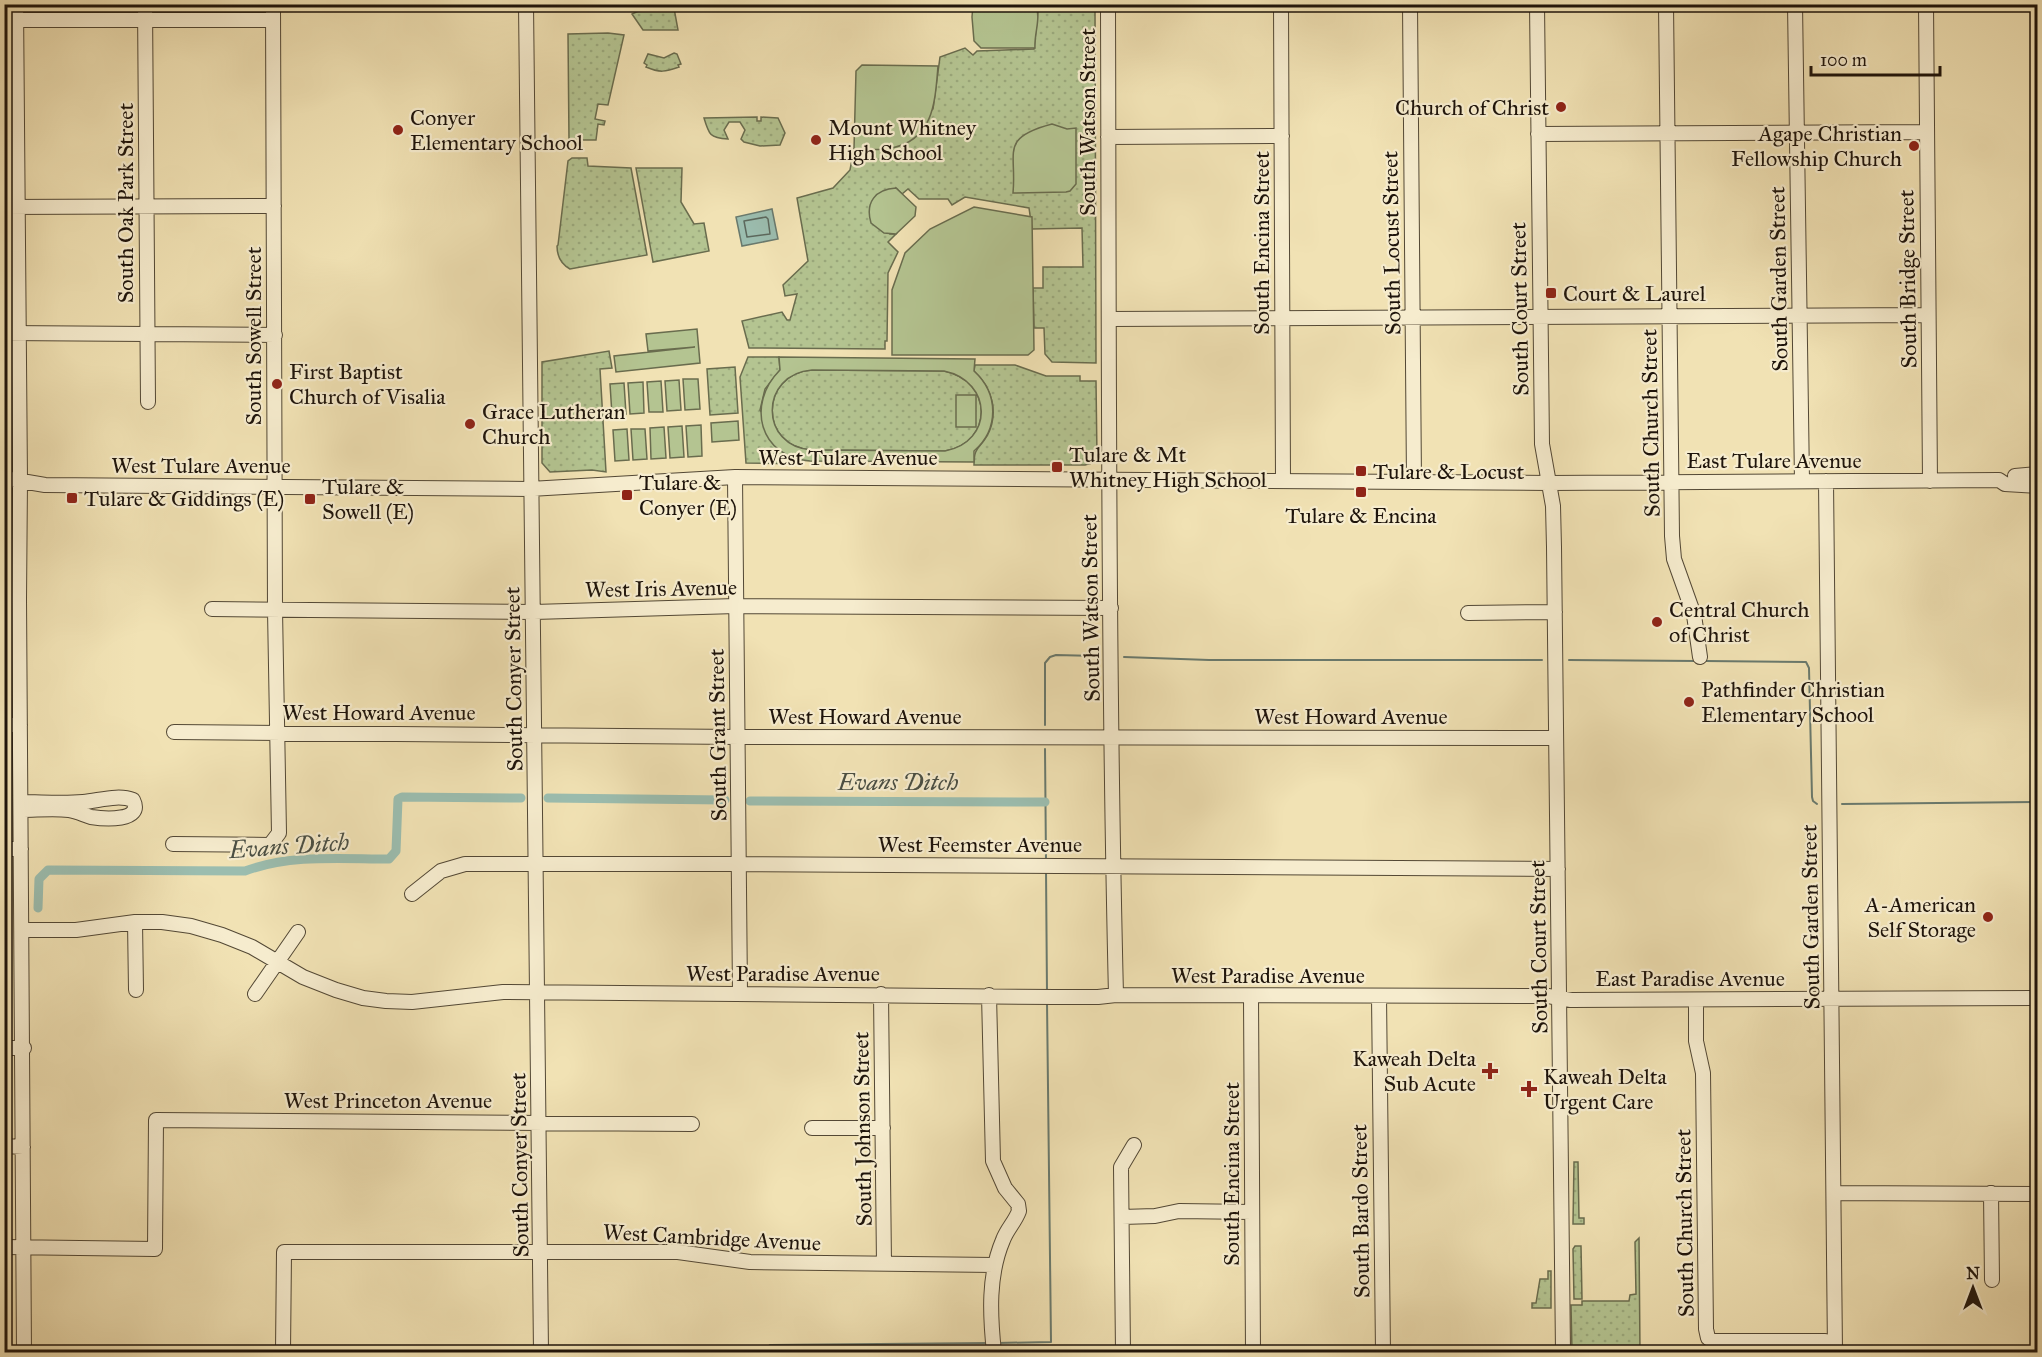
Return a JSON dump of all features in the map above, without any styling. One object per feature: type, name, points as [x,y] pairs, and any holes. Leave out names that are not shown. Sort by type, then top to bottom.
[{"type":"street","points":[[16,4],[11,77],[11,333],[20,480],[24,1353]]},
{"type":"street","name":"South Oak Park Street","points":[[146,4],[148,402]]},
{"type":"street","name":"South Sowell Street","points":[[173,844],[270,845],[279,833],[274,486],[273,4]]},
{"type":"street","name":"South Conyer Street","points":[[526,4],[541,1353]]},
{"type":"street","name":"South Watson Street","points":[[1108,4],[1113,866],[1116,995]]},
{"type":"street","name":"South Encina Street","points":[[1281,4],[1283,481]]},
{"type":"street","name":"South Locust Street","points":[[1410,4],[1414,482]]},
{"type":"street","name":"South Court Street","points":[[1537,4],[1542,444],[1552,506],[1555,612],[1563,1353]]},
{"type":"street","name":"South Church Street","points":[[1666,4],[1671,481],[1674,559],[1694,615],[1700,657]]},
{"type":"street","name":"South Garden Street","points":[[1795,4],[1802,481]]},
{"type":"street","name":"South Bridge Street","points":[[1926,4],[1930,481]]},
{"type":"street","points":[[16,20],[273,20]]},
{"type":"street","points":[[1538,134],[1927,132]]},
{"type":"street","points":[[1108,137],[1282,136]]},
{"type":"street","points":[[11,207],[274,206]]},
{"type":"street","points":[[1109,320],[1282,317],[1928,315]]},
{"type":"street","points":[[11,333],[275,335]]},
{"type":"street","name":"East Tulare Avenue","points":[[1549,483],[1999,480],[2005,476],[2037,474]]},
{"type":"street","name":"West Tulare Avenue","points":[[4,478],[45,485],[530,489],[735,477],[1549,483]]},
{"type":"street","name":"South Grant Street","points":[[735,477],[740,993]]},
{"type":"street","name":"East Tulare Avenue","points":[[1999,480],[2005,484],[2037,486]]},
{"type":"street","name":"South Garden Street","points":[[1826,482],[1835,1348]]},
{"type":"street","points":[[4,599],[19,599]]},
{"type":"street","name":"West Iris Avenue","points":[[212,609],[534,612],[736,606],[1111,608]]},
{"type":"street","points":[[1468,613],[1555,612]]},
{"type":"street","points":[[4,725],[20,725]]},
{"type":"street","name":"West Howard Avenue","points":[[174,732],[738,737],[1556,738]]},
{"type":"street","points":[[128,798],[133,800],[136,808],[134,813],[128,817],[110,818],[92,817],[71,810],[21,806],[128,798]]},
{"type":"street","points":[[4,849],[21,849]]},
{"type":"street","name":"West Feemster Avenue","points":[[412,894],[441,871],[465,864],[1558,868]]},
{"type":"street","points":[[135,922],[136,990]]},
{"type":"street","name":"West Paradise Avenue","points":[[22,930],[76,930],[135,922],[162,922],[191,926],[252,948],[303,977],[336,990],[363,998],[386,1001],[412,1002],[503,992],[989,995],[1098,998],[1116,995],[1559,998]]},
{"type":"street","points":[[255,994],[298,932]]},
{"type":"street","name":"South Johnson Street","points":[[881,994],[884,1264]]},
{"type":"street","points":[[989,995],[993,1161],[1005,1188],[1018,1204],[1019,1211],[1003,1238],[994,1265],[992,1289],[994,1353]]},
{"type":"street","name":"South Encina Street","points":[[1251,996],[1253,1353]]},
{"type":"street","name":"South Bardo Street","points":[[1379,996],[1383,1353]]},
{"type":"street","name":"East Paradise Avenue","points":[[1559,998],[1571,1000],[1696,1000],[2037,998]]},
{"type":"street","name":"South Church Street","points":[[1696,1000],[1696,1041],[1703,1073],[1706,1329],[1708,1338],[1713,1341],[1825,1341],[1835,1348]]},
{"type":"street","points":[[4,1048],[24,1048]]},
{"type":"street","name":"West Princeton Avenue","points":[[24,1248],[155,1249],[156,1120],[692,1124]]},
{"type":"street","points":[[812,1128],[883,1128]]},
{"type":"street","points":[[1123,1353],[1121,1167],[1134,1145]]},
{"type":"street","points":[[4,1146],[23,1147]]},
{"type":"street","points":[[1834,1193],[2037,1194]]},
{"type":"street","points":[[1991,1193],[1992,1280]]},
{"type":"street","points":[[1122,1217],[1155,1216],[1179,1211],[1252,1212]]},
{"type":"street","points":[[4,1247],[24,1248]]},
{"type":"street","name":"West Cambridge Avenue","points":[[283,1353],[284,1252],[678,1252],[750,1262],[994,1265]]},
{"type":"green space","points":[[973,5],[1036,5],[1038,16],[1035,48],[981,48],[974,41]]},
{"type":"green space","points":[[1036,5],[1095,5],[1096,363],[1052,362],[1045,354],[1044,328],[1034,328],[1033,288],[1043,288],[1043,267],[1083,267],[1082,228],[1032,229],[1029,208],[965,197],[952,205],[948,199],[919,199],[908,189],[902,194],[896,188],[890,234],[896,234],[888,242],[898,252],[888,273],[885,349],[749,348],[742,321],[782,312],[787,320],[790,320],[797,294],[785,296],[783,285],[808,261],[797,198],[833,188],[850,170],[854,149],[890,149],[933,109],[940,57],[965,48],[973,55],[977,51],[1034,49],[1038,11]]},
{"type":"green space","points":[[647,7],[674,8],[678,30],[643,30],[632,14]]},
{"type":"green space","points":[[568,34],[624,35],[608,105],[598,104],[595,119],[605,121],[604,125],[598,124],[596,140],[569,140]]},
{"type":"green space","points":[[674,53],[677,54],[681,64],[674,69],[659,71],[646,67],[644,63],[648,54],[664,58]]},
{"type":"green space","points":[[862,65],[938,66],[930,117],[924,128],[906,143],[878,150],[854,149],[856,71]]},
{"type":"green space","points":[[757,117],[757,121],[761,121],[761,117],[778,118],[785,133],[780,145],[760,146],[744,142],[741,139],[745,130],[740,122],[729,122],[724,130],[728,139],[717,138],[709,132],[704,118]]},
{"type":"green space","points":[[1052,124],[1067,129],[1076,128],[1076,184],[1066,192],[1013,193],[1013,157],[1017,141],[1035,129]]},
{"type":"green space","points":[[572,158],[587,158],[588,166],[631,168],[647,255],[570,269],[562,262],[557,246],[568,161]]},
{"type":"green space","points":[[636,168],[682,168],[681,202],[694,224],[704,223],[709,251],[653,262]]},
{"type":"green space","points":[[896,188],[916,207],[915,216],[896,234],[884,233],[871,223],[869,209],[877,194]]},
{"type":"green space","points":[[974,207],[1032,217],[1034,350],[1028,355],[892,355],[892,290],[905,253],[930,229]]},
{"type":"green space","points":[[697,329],[700,363],[616,372],[614,356],[695,347],[648,351],[646,334]]},
{"type":"green space","points":[[609,351],[612,368],[600,369],[606,472],[592,470],[550,472],[542,463],[542,362]]},
{"type":"green space","points":[[748,357],[779,357],[780,370],[765,389],[760,410],[796,459],[802,461],[802,464],[746,463],[740,377]]},
{"type":"green space","points":[[779,357],[975,359],[974,371],[988,390],[992,401],[992,422],[982,442],[974,451],[974,462],[810,461],[793,457],[779,450],[769,439],[763,427],[761,413],[763,398],[769,384],[780,370]],"holes":[[[812,370],[944,371],[960,377],[972,386],[979,398],[981,411],[979,424],[972,436],[961,445],[945,451],[812,450],[795,446],[782,437],[775,424],[772,410],[775,396],[782,384],[795,374]]]},
{"type":"green space","points":[[975,365],[1015,365],[1046,376],[1080,376],[1080,381],[1096,381],[1097,458],[1085,465],[974,465],[976,451],[987,436],[993,419],[990,393],[974,371]]},
{"type":"green space","points":[[735,367],[738,413],[710,415],[707,369]]},
{"type":"green space","points":[[812,370],[944,371],[960,377],[972,386],[979,398],[981,411],[979,424],[972,436],[961,445],[945,451],[812,450],[795,446],[782,437],[775,424],[772,410],[775,396],[782,384],[795,374]]},
{"type":"green space","points":[[683,379],[698,379],[700,409],[685,410]]},
{"type":"green space","points":[[679,380],[681,410],[667,411],[665,381]]},
{"type":"green space","points":[[661,381],[663,412],[649,412],[647,382]]},
{"type":"green space","points":[[643,382],[644,413],[630,414],[628,383]]},
{"type":"green space","points":[[624,383],[626,414],[612,415],[610,384]]},
{"type":"green space","points":[[956,395],[976,395],[976,427],[956,427]]},
{"type":"green space","points":[[738,421],[739,440],[712,442],[711,423]]},
{"type":"green space","points":[[701,425],[702,456],[688,457],[686,426]]},
{"type":"green space","points":[[682,426],[684,457],[670,458],[668,427]]},
{"type":"green space","points":[[664,427],[666,458],[651,459],[650,428]]},
{"type":"green space","points":[[627,429],[629,460],[615,461],[613,430]]},
{"type":"green space","points":[[631,429],[645,429],[647,459],[633,460]]},
{"type":"green space","points":[[1574,1162],[1578,1162],[1579,1218],[1584,1218],[1584,1224],[1573,1224]]},
{"type":"green space","points":[[1639,1238],[1640,1352],[1572,1352],[1571,1305],[1582,1305],[1582,1301],[1629,1301],[1630,1295],[1636,1294],[1635,1242]]},
{"type":"green space","points":[[1575,1246],[1581,1246],[1582,1299],[1574,1299],[1573,1249]]},
{"type":"green space","points":[[1548,1271],[1551,1271],[1551,1308],[1532,1308],[1532,1303],[1536,1303],[1540,1279],[1548,1279]]},
{"type":"water","points":[[772,209],[778,239],[742,246],[736,217]]},
{"type":"waterway","points":[[1045,725],[1045,663],[1050,657],[1056,655],[1097,656]]},
{"type":"waterway","points":[[1124,657],[1209,660],[1542,660]]},
{"type":"waterway","points":[[1569,660],[1696,661]]},
{"type":"waterway","points":[[1705,661],[1806,662],[1809,668],[1812,797],[1817,804]]},
{"type":"waterway","name":"Evans Ditch","points":[[1045,749],[1046,861]]},
{"type":"waterway","name":"Evans Ditch","points":[[38,908],[39,879],[48,870],[245,871],[298,860],[389,859],[396,851],[398,799],[402,797],[521,798]]},
{"type":"waterway","name":"Evans Ditch","points":[[548,798],[725,800]]},
{"type":"waterway","name":"Evans Ditch","points":[[750,801],[1045,802]]},
{"type":"waterway","points":[[1842,804],[2038,802]]},
{"type":"waterway","points":[[1046,870],[1047,993]]},
{"type":"waterway","points":[[998,1343],[1051,1342],[1047,1002]]},
{"type":"waterway","points":[[764,1352],[770,1345],[989,1343]]},
{"type":"place","name":"Church of Christ","points":[[1561,107]]},
{"type":"place","name":"Conyer Elementary School","points":[[398,130]]},
{"type":"place","name":"Mount Whitney High School","points":[[816,140]]},
{"type":"place","name":"Agape Christian Fellowship Church","points":[[1914,146]]},
{"type":"place","name":"Court & Laurel","points":[[1551,293]]},
{"type":"place","name":"First Baptist Church of Visalia","points":[[277,384]]},
{"type":"place","name":"Grace Lutheran Church","points":[[470,424]]},
{"type":"place","name":"Tulare & Mt Whitney High School","points":[[1057,467]]},
{"type":"place","name":"Tulare & Locust","points":[[1361,471]]},
{"type":"place","name":"Tulare & Encina","points":[[1361,492]]},
{"type":"place","name":"Tulare & Conyer (E)","points":[[627,495]]},
{"type":"place","name":"Tulare & Giddings (E)","points":[[72,498]]},
{"type":"place","name":"Tulare & Sowell (E)","points":[[310,499]]},
{"type":"place","name":"Central Church of Christ","points":[[1657,622]]},
{"type":"place","name":"Pathfinder Christian Elementary School","points":[[1689,702]]},
{"type":"place","name":"A-American Self Storage","points":[[1988,917]]},
{"type":"place","name":"Kaweah Delta Sub Acute","points":[[1490,1071]]},
{"type":"place","name":"Kaweah Delta Urgent Care","points":[[1529,1089]]}]
